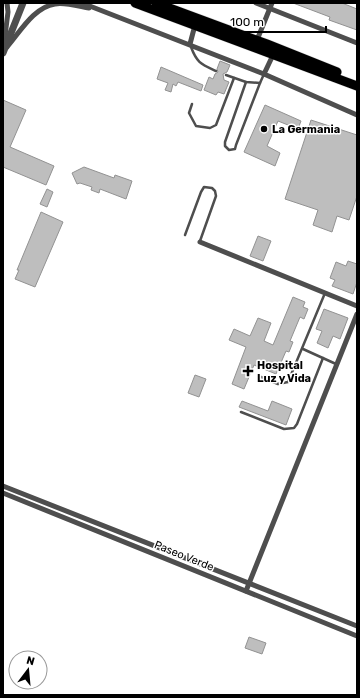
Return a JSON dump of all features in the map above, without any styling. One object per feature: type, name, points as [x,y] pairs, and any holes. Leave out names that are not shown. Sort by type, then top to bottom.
[{"type":"highway","points":[[135,3],[357,86]]},
{"type":"highway","points":[[156,3],[257,40],[357,80]]},
{"type":"street","points":[[3,53],[8,12],[7,3]]},
{"type":"street","points":[[3,53],[23,3]]},
{"type":"street","points":[[3,53],[25,25],[42,8],[56,3],[94,8]]},
{"type":"street","points":[[82,3],[264,74],[357,115]]},
{"type":"street","points":[[256,3],[271,6],[357,43]]},
{"type":"street","points":[[257,40],[271,6]]},
{"type":"street","points":[[190,44],[195,25]]},
{"type":"street","points":[[264,74],[273,55]]},
{"type":"street","points":[[200,242],[357,306]]},
{"type":"street","points":[[246,592],[357,314]]},
{"type":"street","name":"Paseo Verde","points":[[3,486],[357,626]]},
{"type":"street","name":"Paseo Verde","points":[[3,493],[357,636]]},
{"type":"street","points":[[38,508],[41,501]]},
{"type":"lane","points":[[190,44],[195,57],[200,64],[216,71]]},
{"type":"lane","points":[[246,82],[225,142],[225,146],[229,150],[235,149],[264,74]]},
{"type":"lane","points":[[226,75],[246,82],[260,83]]},
{"type":"lane","points":[[192,104],[189,113],[196,126],[210,128],[216,125],[234,78]]},
{"type":"lane","points":[[185,235],[201,192],[204,187],[212,188],[215,191],[216,196],[200,242]]},
{"type":"lane","points":[[261,377],[278,384],[288,382],[325,293]]},
{"type":"lane","points":[[303,349],[337,364]]},
{"type":"lane","points":[[241,412],[284,429],[294,428],[298,424],[323,358]]},
{"type":"building","points":[[293,3],[342,3],[357,9],[357,30],[329,20],[330,17]]},
{"type":"building","points":[[220,61],[230,65],[227,72],[223,74],[224,80],[229,82],[224,94],[218,92],[216,95],[204,90],[209,77],[213,79],[215,74],[218,72],[217,69]]},
{"type":"building","points":[[161,67],[203,85],[201,91],[178,82],[176,86],[173,84],[171,92],[165,90],[168,83],[157,79]]},
{"type":"building","points":[[3,100],[26,110],[10,147],[54,166],[46,185],[3,167]]},
{"type":"building","name":"La Germania","points":[[265,105],[301,121],[298,129],[278,121],[267,146],[280,153],[275,166],[244,152]]},
{"type":"building","points":[[311,120],[357,135],[357,196],[349,220],[337,216],[332,232],[313,225],[318,210],[285,199]]},
{"type":"building","points":[[84,167],[114,178],[115,175],[132,181],[126,199],[100,189],[99,193],[91,190],[92,187],[80,183],[77,184],[72,173]]},
{"type":"building","points":[[47,189],[53,192],[47,207],[40,204]]},
{"type":"building","points":[[41,212],[63,222],[35,287],[15,279],[19,270],[17,270]]},
{"type":"building","points":[[258,236],[271,241],[263,261],[250,256]]},
{"type":"building","points":[[348,261],[357,264],[357,282],[353,294],[332,286],[335,280],[330,278],[336,262],[346,266]]},
{"type":"building","points":[[293,297],[305,302],[303,307],[308,309],[304,319],[300,317],[290,341],[293,342],[289,352],[286,351],[276,374],[254,365],[244,389],[232,384],[246,347],[229,340],[234,329],[250,336],[258,318],[271,323],[264,341],[273,345]]},
{"type":"building","points":[[324,309],[348,318],[340,339],[333,336],[328,348],[317,343],[322,331],[316,329]]},
{"type":"building","points":[[195,375],[206,379],[199,397],[188,393]]},
{"type":"building","points":[[242,401],[268,411],[272,401],[292,409],[286,425],[239,407]]},
{"type":"building","points":[[249,637],[266,643],[262,654],[245,648]]},
{"type":"place","name":"La Germania","points":[[264,129]]},
{"type":"place","name":"Hospital Luz y Vida","points":[[248,371]]}]
